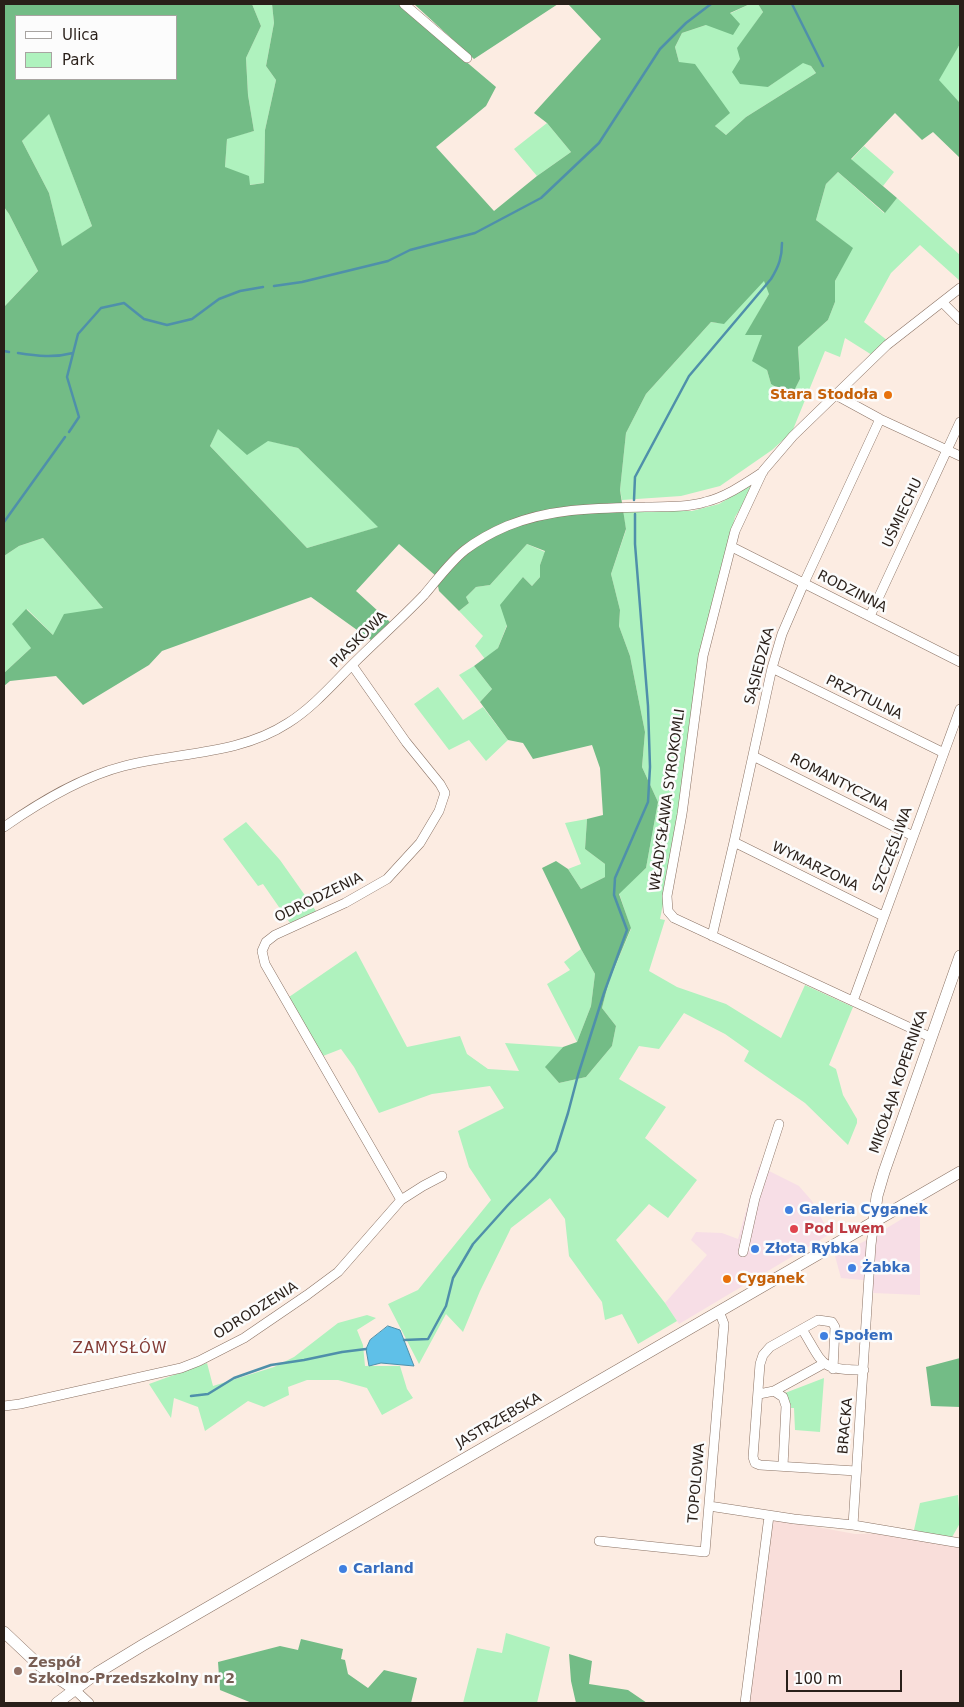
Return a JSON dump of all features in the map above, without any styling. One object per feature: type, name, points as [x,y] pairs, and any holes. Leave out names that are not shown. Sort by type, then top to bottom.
[{"type":"main road","name":"MIKOŁAJA KOPERNIKA","points":[[874,1221],[877,1196],[884,1172],[960,956]]},
{"type":"main road","name":"JASTRZĘBSKA","points":[[57,1703],[74,1689],[143,1645],[960,1172]]},
{"type":"main road","points":[[4,1632],[40,1666],[74,1689]]},
{"type":"street","points":[[404,4],[467,58]]},
{"type":"street","name":"WŁADYSŁAWA SYROKOMLI","points":[[930,1037],[674,918],[668,910],[667,896],[682,814],[703,656],[736,531],[763,471],[793,436],[887,345],[960,288]]},
{"type":"street","points":[[942,303],[960,320]]},
{"type":"street","points":[[836,396],[880,419],[960,456]]},
{"type":"street","name":"SĄSIEDZKA","points":[[712,936],[772,668],[782,634],[880,419]]},
{"type":"street","name":"UŚMIECHU","points":[[870,616],[960,422]]},
{"type":"street","name":"WŁADYSŁAWA SYROKOMLI","points":[[730,491],[763,471]]},
{"type":"street","name":"PIASKOWA","points":[[4,827],[41,802],[106,772],[142,762],[217,750],[245,743],[288,723],[311,705],[402,617],[465,550],[494,532],[552,513],[599,508],[693,504],[706,502],[730,491]]},
{"type":"street","name":"RODZINNA","points":[[732,548],[960,662]]},
{"type":"street","name":"ODRODZENIA","points":[[352,665],[400,734],[445,793],[439,811],[420,843],[387,879],[345,902],[275,935],[266,942],[262,951],[265,964],[401,1200]]},
{"type":"street","name":"PRZYTULNA","points":[[772,668],[944,753]]},
{"type":"street","name":"SZCZĘŚLIWA","points":[[853,1001],[960,708]]},
{"type":"street","name":"ROMANTYCZNA","points":[[753,756],[913,836]]},
{"type":"street","name":"WYMARZONA","points":[[734,842],[883,916]]},
{"type":"street","points":[[743,1252],[755,1198],[779,1124]]},
{"type":"street","name":"ODRODZENIA","points":[[4,1406],[181,1368],[244,1338],[338,1272],[401,1200],[442,1176]]},
{"type":"street","name":"BRACKA","points":[[854,1525],[856,1471],[874,1221]]},
{"type":"street","name":"TOPOLOWA","points":[[599,1541],[705,1552],[724,1324],[719,1311]]},
{"type":"street","points":[[833,1368],[835,1327],[832,1322],[818,1320],[770,1347],[763,1355],[760,1364],[753,1457],[755,1463],[760,1465],[856,1471]]},
{"type":"street","points":[[802,1329],[823,1364],[833,1368],[864,1370]]},
{"type":"street","points":[[759,1394],[774,1391],[823,1364]]},
{"type":"street","points":[[774,1391],[783,1397],[786,1406],[783,1466]]},
{"type":"street","points":[[709,1506],[769,1516],[854,1525],[960,1543]]},
{"type":"street","points":[[745,1703],[769,1516]]},
{"type":"street","points":[[74,1689],[89,1703]]},
{"type":"shaded area","points":[[759,1166],[799,1186],[812,1201],[830,1234],[679,1324],[665,1303],[707,1255],[691,1240],[696,1232],[722,1233],[738,1239]]},
{"type":"shaded area","points":[[920,1208],[920,1295],[873,1293],[873,1281],[841,1278],[835,1256],[867,1240]]},
{"type":"shaded area","points":[[774,1519],[855,1534],[892,1533],[960,1548],[960,1703],[748,1703],[770,1522]]},
{"type":"green space","points":[[4,4],[252,4],[261,26],[246,58],[248,95],[254,131],[227,139],[225,167],[249,176],[250,185],[264,183],[265,130],[276,80],[266,66],[274,23],[272,4],[398,4],[496,87],[486,106],[436,147],[494,211],[537,176],[571,152],[547,123],[534,113],[601,39],[568,4],[750,4],[730,13],[740,24],[733,35],[706,25],[682,33],[675,47],[679,62],[695,64],[730,113],[715,126],[726,135],[746,117],[816,73],[811,66],[803,63],[768,87],[740,84],[732,72],[740,59],[737,48],[763,12],[758,4],[960,4],[960,44],[939,80],[960,103],[960,158],[933,132],[922,140],[895,113],[851,159],[897,198],[885,213],[838,172],[826,184],[816,220],[853,248],[835,281],[835,302],[828,320],[798,347],[800,379],[791,397],[771,384],[767,370],[752,361],[762,335],[745,335],[769,294],[764,281],[724,324],[711,322],[646,394],[626,433],[620,490],[626,529],[611,574],[620,610],[619,626],[630,656],[645,732],[642,767],[658,802],[646,868],[619,894],[631,928],[609,981],[602,1008],[616,1026],[612,1046],[586,1077],[559,1083],[545,1067],[563,1047],[577,1042],[591,1006],[595,974],[542,868],[556,861],[568,869],[581,889],[605,877],[605,864],[585,849],[587,819],[603,815],[600,768],[592,745],[533,759],[523,743],[508,740],[480,702],[492,689],[474,666],[498,648],[507,626],[500,605],[523,577],[532,586],[540,577],[540,565],[545,551],[527,544],[490,585],[476,587],[466,597],[469,603],[459,611],[439,591],[436,576],[399,544],[356,591],[390,622],[371,640],[311,597],[162,651],[149,665],[83,705],[56,676],[10,681],[4,686],[4,673],[31,648],[12,624],[26,609],[53,635],[64,614],[103,608],[43,538],[19,546],[4,556],[4,307],[38,271],[4,207]],"holes":[[[49,114],[92,226],[62,246],[49,193],[22,141]],[[218,429],[247,455],[268,441],[298,448],[378,527],[307,548],[210,446]]]},
{"type":"green space","points":[[252,4],[272,4],[274,23],[266,66],[276,80],[265,130],[264,183],[249,185],[225,167],[227,138],[254,131],[248,95],[246,58],[261,26]]},
{"type":"green space","points":[[414,4],[558,4],[474,59]]},
{"type":"green space","points":[[750,4],[758,4],[763,12],[738,48],[768,87],[803,62],[811,66],[816,73],[746,117],[726,135],[715,126],[729,113],[679,62],[675,47],[682,33],[706,25]]},
{"type":"green space","points":[[960,44],[960,103],[938,80]]},
{"type":"green space","points":[[49,113],[92,226],[62,247],[49,193],[22,141]]},
{"type":"green space","points":[[547,123],[571,152],[537,176],[514,149]]},
{"type":"green space","points":[[864,146],[894,172],[883,186],[851,160]]},
{"type":"green space","points":[[838,172],[884,213],[897,198],[960,255],[960,281],[920,245],[891,273],[864,322],[888,341],[872,355],[845,338],[840,357],[825,351],[792,432],[772,450],[720,486],[681,496],[622,500],[620,490],[626,433],[646,394],[711,322],[717,323],[770,249],[769,294],[746,335],[762,335],[771,384],[791,397],[800,379],[798,347],[828,320],[835,302],[835,281],[852,248],[816,220],[826,184]]},
{"type":"green space","points":[[4,207],[38,271],[4,307]]},
{"type":"green space","points":[[218,428],[298,448],[379,527],[307,548],[210,446]]},
{"type":"green space","points":[[754,483],[755,486],[735,517],[699,662],[678,829],[660,919],[665,920],[649,971],[677,987],[726,1004],[781,1038],[805,985],[853,1007],[829,1065],[836,1069],[843,1095],[857,1119],[857,1123],[848,1145],[805,1103],[744,1061],[749,1051],[725,1034],[684,1013],[659,1049],[639,1046],[619,1079],[666,1107],[645,1138],[697,1180],[668,1218],[649,1204],[616,1240],[677,1321],[638,1344],[622,1314],[605,1320],[602,1302],[569,1256],[565,1219],[550,1198],[511,1228],[480,1291],[463,1332],[446,1314],[419,1364],[388,1304],[418,1290],[491,1200],[469,1167],[458,1131],[504,1108],[490,1086],[432,1094],[379,1113],[354,1067],[341,1049],[323,1056],[289,997],[356,951],[407,1047],[460,1036],[467,1054],[488,1069],[519,1071],[505,1043],[563,1047],[546,1068],[559,1083],[586,1077],[612,1046],[616,1026],[602,1008],[609,981],[631,929],[619,893],[646,868],[658,802],[642,767],[645,732],[630,656],[619,626],[620,610],[611,574],[626,530],[623,510],[692,511],[719,504]]},
{"type":"green space","points":[[43,538],[103,608],[54,636],[27,609],[31,648],[4,673],[4,556],[19,546]]},
{"type":"green space","points":[[527,544],[545,552],[540,565],[540,577],[532,586],[523,577],[498,648],[485,659],[475,646],[483,636],[459,611],[469,603],[466,597],[476,587],[490,585]]},
{"type":"green space","points":[[474,666],[492,689],[480,702],[459,675]]},
{"type":"green space","points":[[438,687],[463,720],[483,707],[508,740],[486,761],[469,740],[449,750],[414,704]]},
{"type":"green space","points":[[587,819],[585,849],[605,864],[605,877],[581,889],[568,869],[581,864],[565,823]]},
{"type":"green space","points":[[246,822],[280,860],[316,911],[290,923],[263,884],[258,886],[223,839]]},
{"type":"green space","points":[[581,949],[595,974],[591,1006],[577,1042],[547,984],[570,970],[564,962]]},
{"type":"green space","points":[[367,1315],[376,1318],[357,1330],[363,1345],[365,1366],[400,1366],[407,1389],[413,1398],[382,1415],[367,1388],[338,1380],[307,1380],[288,1387],[289,1395],[264,1407],[248,1401],[205,1431],[198,1407],[174,1398],[171,1418],[149,1384],[207,1363],[213,1386],[274,1367],[294,1357],[338,1323]]},
{"type":"green space","points":[[960,1358],[960,1407],[931,1406],[926,1367]]},
{"type":"green space","points":[[824,1378],[820,1432],[795,1430],[794,1408],[791,1408],[785,1393]]},
{"type":"green space","points":[[958,1495],[960,1523],[951,1539],[914,1530],[920,1503]]},
{"type":"green space","points":[[506,1633],[550,1647],[537,1703],[463,1703],[477,1648],[502,1653]]},
{"type":"green space","points":[[301,1639],[343,1649],[341,1659],[345,1660],[348,1674],[368,1688],[384,1670],[417,1678],[411,1703],[252,1703],[220,1690],[218,1662],[280,1646],[298,1650]]},
{"type":"green space","points":[[569,1654],[592,1661],[589,1684],[628,1690],[647,1703],[576,1703],[571,1681]]},
{"type":"water","points":[[388,1326],[400,1330],[414,1366],[381,1363],[369,1366],[366,1349],[370,1340]]},
{"type":"waterway","points":[[274,286],[302,282],[388,261],[410,250],[475,233],[541,198],[599,143],[660,49],[686,23],[711,4]]},
{"type":"waterway","points":[[792,4],[823,66]]},
{"type":"waterway","points":[[634,500],[635,477],[689,376],[771,279],[780,261],[782,243]]},
{"type":"waterway","points":[[69,432],[79,417],[67,377],[78,334],[101,308],[124,303],[144,319],[167,325],[192,319],[219,299],[240,291],[263,287]]},
{"type":"waterway","points":[[4,351],[9,352]]},
{"type":"waterway","points":[[18,353],[46,356],[73,353]]},
{"type":"waterway","points":[[4,522],[65,437]]},
{"type":"waterway","points":[[404,1340],[428,1339],[446,1306],[453,1278],[473,1244],[535,1177],[556,1151],[604,993],[627,930],[614,895],[615,878],[648,802],[650,767],[648,706],[635,544],[635,514]]},
{"type":"waterway","points":[[191,1396],[208,1394],[234,1378],[271,1365],[366,1349]]},
{"type":"place","name":"Stara Stodoła","points":[[888,395]]},
{"type":"place","name":"Galeria Cyganek","points":[[789,1210]]},
{"type":"place","name":"Pod Lwem","points":[[794,1229]]},
{"type":"place","name":"Złota Rybka","points":[[755,1249]]},
{"type":"place","name":"Żabka","points":[[852,1268]]},
{"type":"place","name":"Cyganek","points":[[727,1279]]},
{"type":"place","name":"Społem","points":[[824,1336]]},
{"type":"place","name":"Carland","points":[[343,1569]]},
{"type":"place","name":"Zespół Szkolno-Przedszkolny nr 2","points":[[18,1671]]},
{"type":"district","name":"ZAMYSŁÓW","points":[[120,1349]]}]
